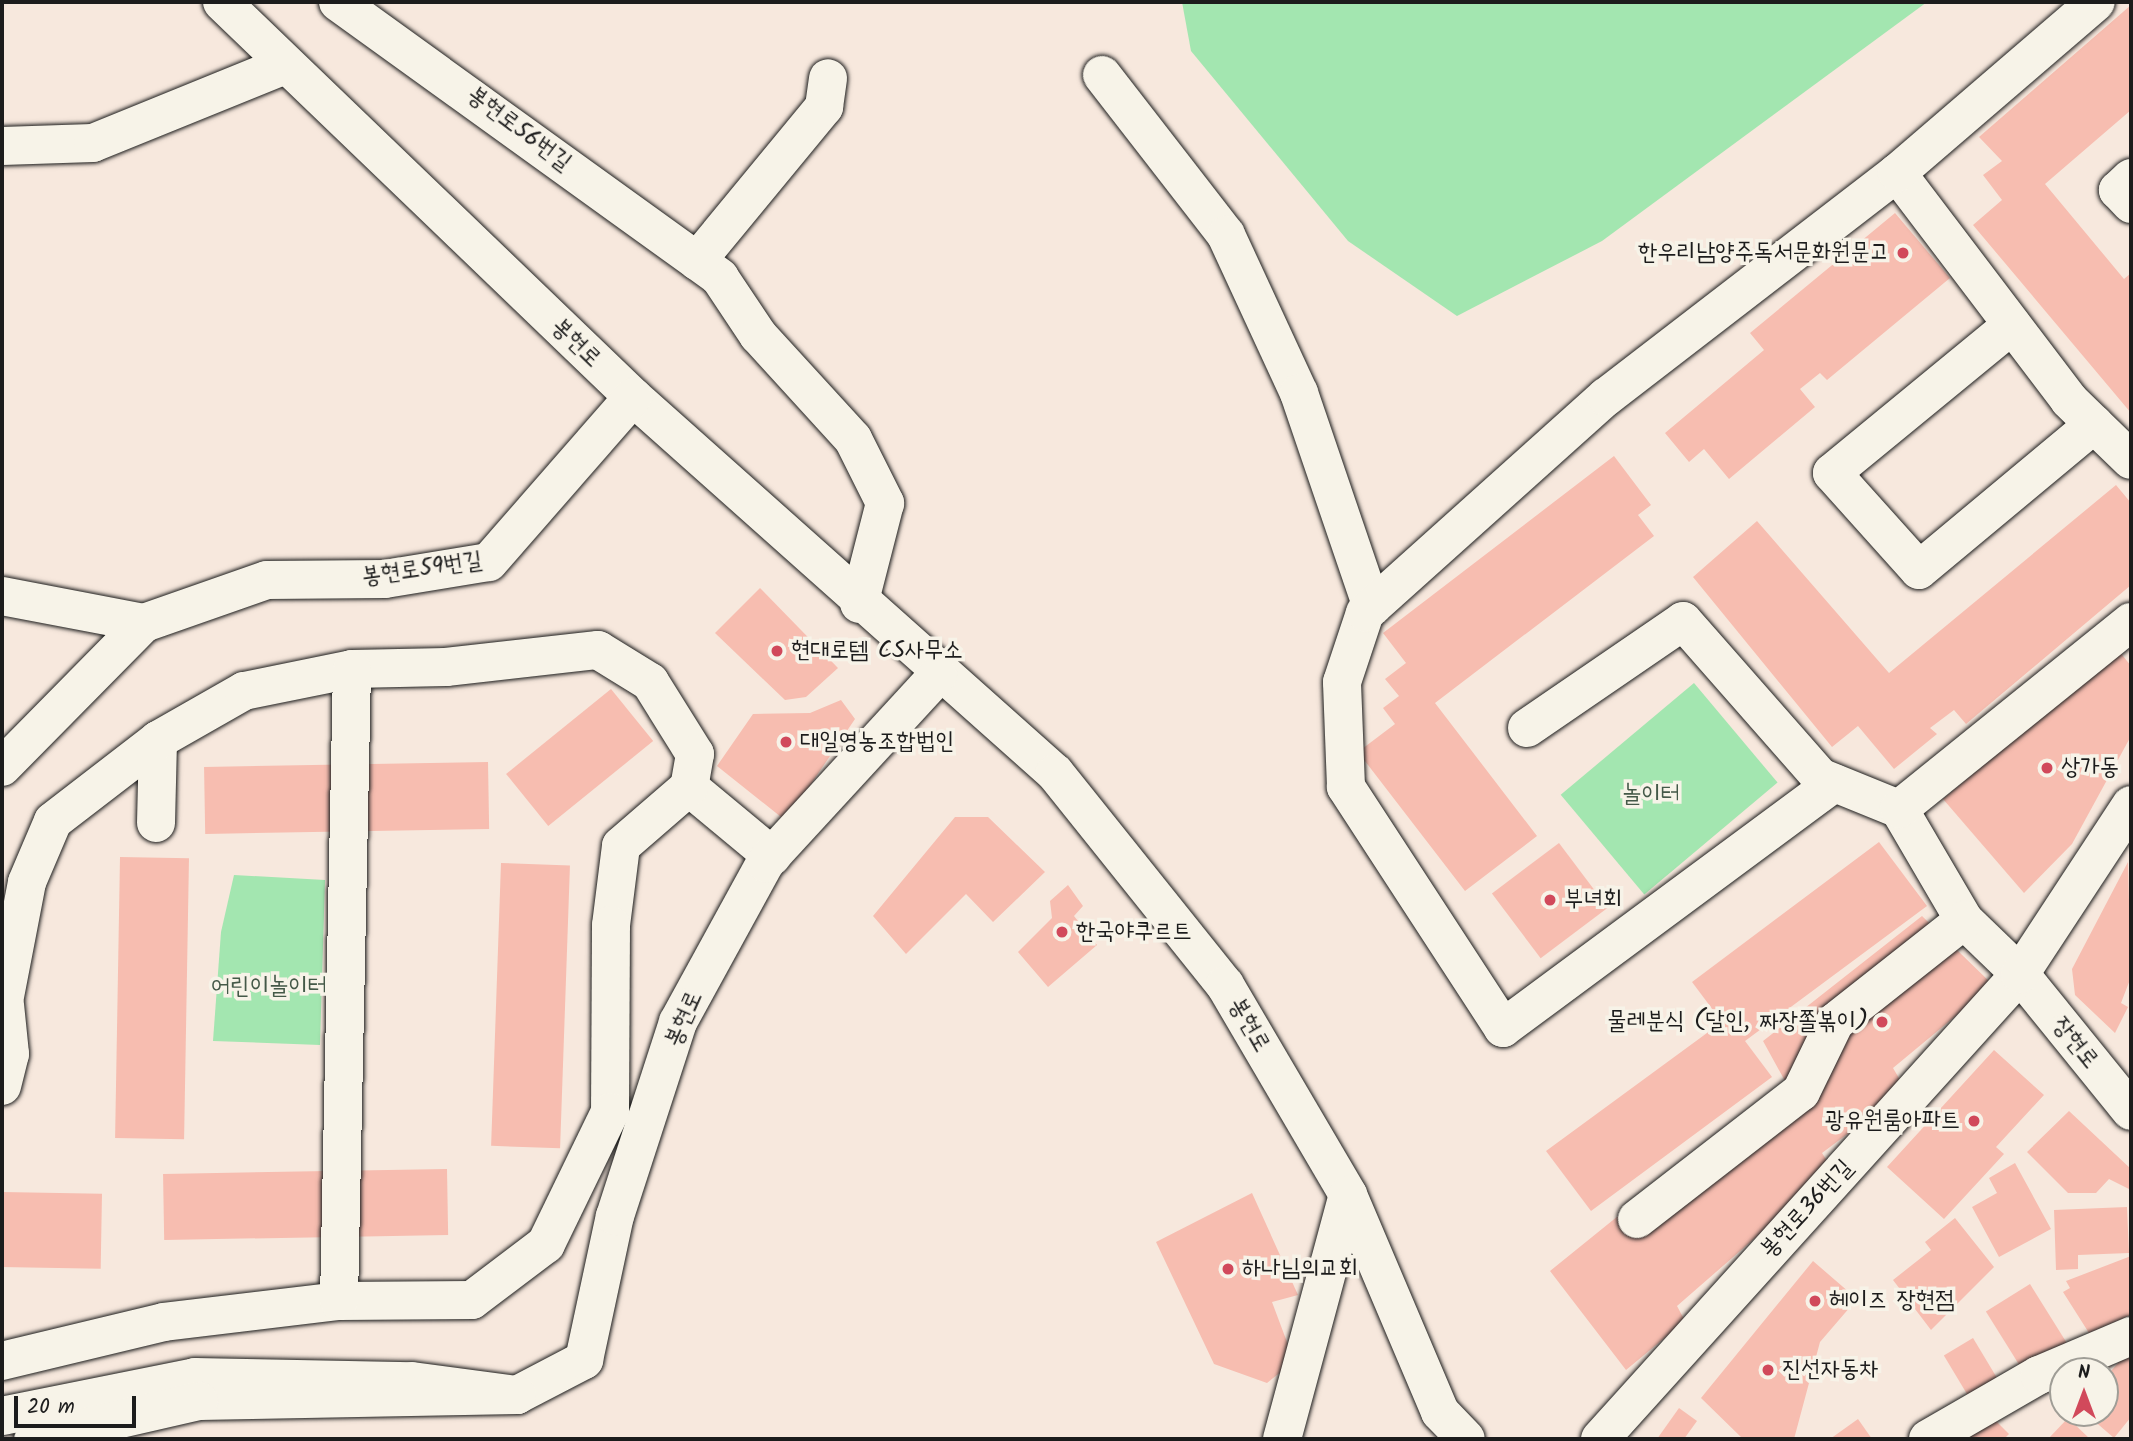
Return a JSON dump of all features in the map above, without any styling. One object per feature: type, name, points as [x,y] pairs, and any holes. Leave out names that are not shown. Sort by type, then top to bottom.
[{"type":"street","name":"봉현로","points":[[222,2],[633,397],[938,676],[1055,773],[1225,985],[1348,1195],[1438,1426],[1466,1439]]},
{"type":"street","name":"봉현로56번길","points":[[338,2],[720,278],[758,335],[853,439],[885,503],[859,604]]},
{"type":"street","points":[[1834,783],[1503,1028],[1346,788],[1342,682],[1372,607],[1606,397],[1897,173],[2096,2]]},
{"type":"street","points":[[2,146],[93,143],[285,65]]},
{"type":"street","points":[[1102,75],[1226,235],[1299,393],[1372,607]]},
{"type":"street","points":[[697,261],[824,107],[828,78]]},
{"type":"street","points":[[1897,173],[2012,325],[2094,424],[2131,460]]},
{"type":"street","points":[[2131,178],[2119,190],[2131,204]]},
{"type":"street","points":[[2012,325],[1832,473],[1919,570],[2094,424]]},
{"type":"street","name":"봉현로59번길","points":[[2,767],[144,622],[267,580],[385,579],[489,562],[633,397]]},
{"type":"street","name":"봉현로59번길","points":[[2,596],[144,622]]},
{"type":"street","points":[[1527,728],[1684,621],[1820,777],[1899,809],[2131,622]]},
{"type":"street","points":[[2,1086],[10,1054],[3,1009],[27,882],[52,821],[158,740],[244,691],[352,669],[446,667],[598,650],[650,682],[695,754],[689,787],[621,846],[611,925],[610,1112],[546,1244],[472,1300],[339,1301],[164,1322],[2,1361]]},
{"type":"street","points":[[339,1301],[352,669]]},
{"type":"street","name":"봉현로","points":[[33,1439],[199,1401],[517,1395],[584,1360],[615,1216],[678,1022],[772,856],[938,676]]},
{"type":"street","points":[[156,823],[158,740]]},
{"type":"street","points":[[689,787],[772,856]]},
{"type":"street","name":"봉현로36번길","points":[[1600,1439],[2020,974],[2131,804]]},
{"type":"street","name":"장현로","points":[[1899,809],[1964,920],[2020,974],[2128,1101]]},
{"type":"street","points":[[1637,1219],[1801,1092],[1835,1022],[1964,920]]},
{"type":"street","points":[[1282,1439],[1348,1195]]},
{"type":"street","points":[[1928,1439],[2039,1375],[2131,1336]]},
{"type":"street","points":[[2,1416],[195,1377],[412,1381],[517,1395]]},
{"type":"green space","points":[[1182,2],[1927,2],[1602,241],[1457,316],[1348,241],[1191,51]]},
{"type":"green space","name":"놀이터","points":[[1694,683],[1778,783],[1644,894],[1561,795]]},
{"type":"green space","name":"어린이놀이터","points":[[234,875],[325,880],[320,1045],[213,1041],[221,932]]},
{"type":"building","points":[[2131,5],[2131,110],[2045,184],[2124,279],[2131,273],[2131,413],[1973,225],[2002,200],[1983,175],[2002,161],[1979,137]]},
{"type":"building","points":[[1895,213],[1950,278],[1827,380],[1820,373],[1800,389],[1815,407],[1729,479],[1704,449],[1689,462],[1665,433],[1764,350],[1750,333]]},
{"type":"building","points":[[1614,456],[1651,505],[1638,515],[1654,536],[1435,703],[1537,836],[1465,891],[1358,752],[1395,724],[1383,708],[1399,696],[1385,679],[1406,663],[1383,633]]},
{"type":"building","points":[[2116,485],[2131,503],[2131,585],[1966,724],[1954,710],[1930,728],[1937,734],[1894,769],[1858,726],[1832,747],[1693,577],[1757,521],[1889,673]]},
{"type":"building","name":"현대로템 CS사무소","points":[[760,588],[838,668],[806,697],[785,700],[715,633]]},
{"type":"building","name":"상가동","points":[[2119,651],[2131,666],[2131,736],[2072,844],[2024,893],[1943,799]]},
{"type":"building","points":[[611,689],[653,741],[548,826],[506,774]]},
{"type":"building","name":"대일영농조합법인","points":[[841,700],[855,719],[786,821],[717,766],[753,714],[810,713]]},
{"type":"building","points":[[488,762],[489,829],[205,834],[204,767]]},
{"type":"building","points":[[955,817],[988,817],[1045,872],[993,922],[966,894],[906,954],[873,916]]},
{"type":"building","points":[[1879,842],[1927,906],[1745,1041],[1772,1077],[1591,1211],[1546,1151],[1722,1022],[1692,982]]},
{"type":"building","name":"부녀회","points":[[1559,843],[1608,908],[1541,958],[1492,894]]},
{"type":"building","points":[[120,857],[189,858],[184,1139],[115,1138]]},
{"type":"building","points":[[2128,862],[2131,977],[2121,1003],[2128,1007],[2115,1033],[2075,995],[2072,969]]},
{"type":"building","points":[[501,863],[570,865],[560,1148],[491,1146]]},
{"type":"building","name":"한국야쿠르트","points":[[1068,885],[1083,906],[1074,916],[1097,945],[1048,987],[1018,952],[1052,918],[1050,901]]},
{"type":"building","points":[[1922,916],[1993,985],[1893,1068],[1906,1090],[1822,1153],[1833,1170],[1677,1306],[1685,1321],[1626,1370],[1550,1271],[1785,1081],[1763,1041]]},
{"type":"building","name":"광유원룸아파트","points":[[1994,1050],[2044,1095],[1996,1147],[2004,1154],[1944,1219],[1887,1167]]},
{"type":"building","points":[[2069,1111],[2131,1169],[2131,1190],[2109,1179],[2096,1193],[2068,1193],[2027,1152]]},
{"type":"building","points":[[2015,1163],[2051,1229],[1999,1257],[1972,1207],[1997,1193],[1989,1178]]},
{"type":"building","points":[[447,1169],[448,1235],[164,1240],[163,1174]]},
{"type":"building","points":[[2,1192],[102,1194],[101,1269],[2,1267]]},
{"type":"building","name":"하나님의교회","points":[[1252,1193],[1298,1295],[1272,1302],[1290,1350],[1282,1371],[1267,1383],[1214,1364],[1156,1242]]},
{"type":"building","points":[[2127,1207],[2129,1253],[2078,1255],[2078,1269],[2056,1270],[2054,1210]]},
{"type":"building","points":[[1955,1218],[1994,1267],[1931,1330],[1893,1280],[1931,1250],[1925,1242]]},
{"type":"building","points":[[2131,1256],[2131,1315],[2089,1333],[2063,1292],[2070,1288],[2066,1281]]},
{"type":"building","name":"진선자동차","points":[[1813,1261],[1857,1299],[1820,1342],[1794,1439],[1743,1439],[1701,1398]]},
{"type":"building","points":[[2030,1284],[2071,1350],[2060,1357],[2049,1357],[2049,1364],[2027,1378],[1986,1312]]},
{"type":"building","points":[[1973,1338],[2002,1386],[1973,1404],[1944,1356]]},
{"type":"building","points":[[2131,1348],[2131,1417],[2114,1438],[2101,1427],[2119,1427],[2119,1362]]},
{"type":"building","points":[[1679,1408],[1697,1421],[1684,1439],[1657,1439]]},
{"type":"building","points":[[1983,1408],[2009,1434],[2004,1439],[1949,1439]]},
{"type":"building","points":[[1858,1419],[1872,1439],[1830,1439]]},
{"type":"building","points":[[2059,1427],[2077,1427],[2090,1439],[2048,1439]]},
{"type":"place","name":"한우리남양주독서문화원문고","points":[[1903,253]]},
{"type":"place","name":"현대로템 CS사무소","points":[[777,651]]},
{"type":"place","name":"대일영농조합법인","points":[[786,742]]},
{"type":"place","name":"상가동","points":[[2047,768]]},
{"type":"place","name":"부녀회","points":[[1550,900]]},
{"type":"place","name":"한국야쿠르트","points":[[1062,932]]},
{"type":"place","name":"물레분식 (달인, 짜장쫄볶이)","points":[[1882,1022]]},
{"type":"place","name":"광유원룸아파트","points":[[1974,1121]]},
{"type":"place","name":"하나님의교회","points":[[1228,1269]]},
{"type":"place","name":"헤이즈 장현점","points":[[1815,1301]]},
{"type":"place","name":"진선자동차","points":[[1768,1370]]}]
